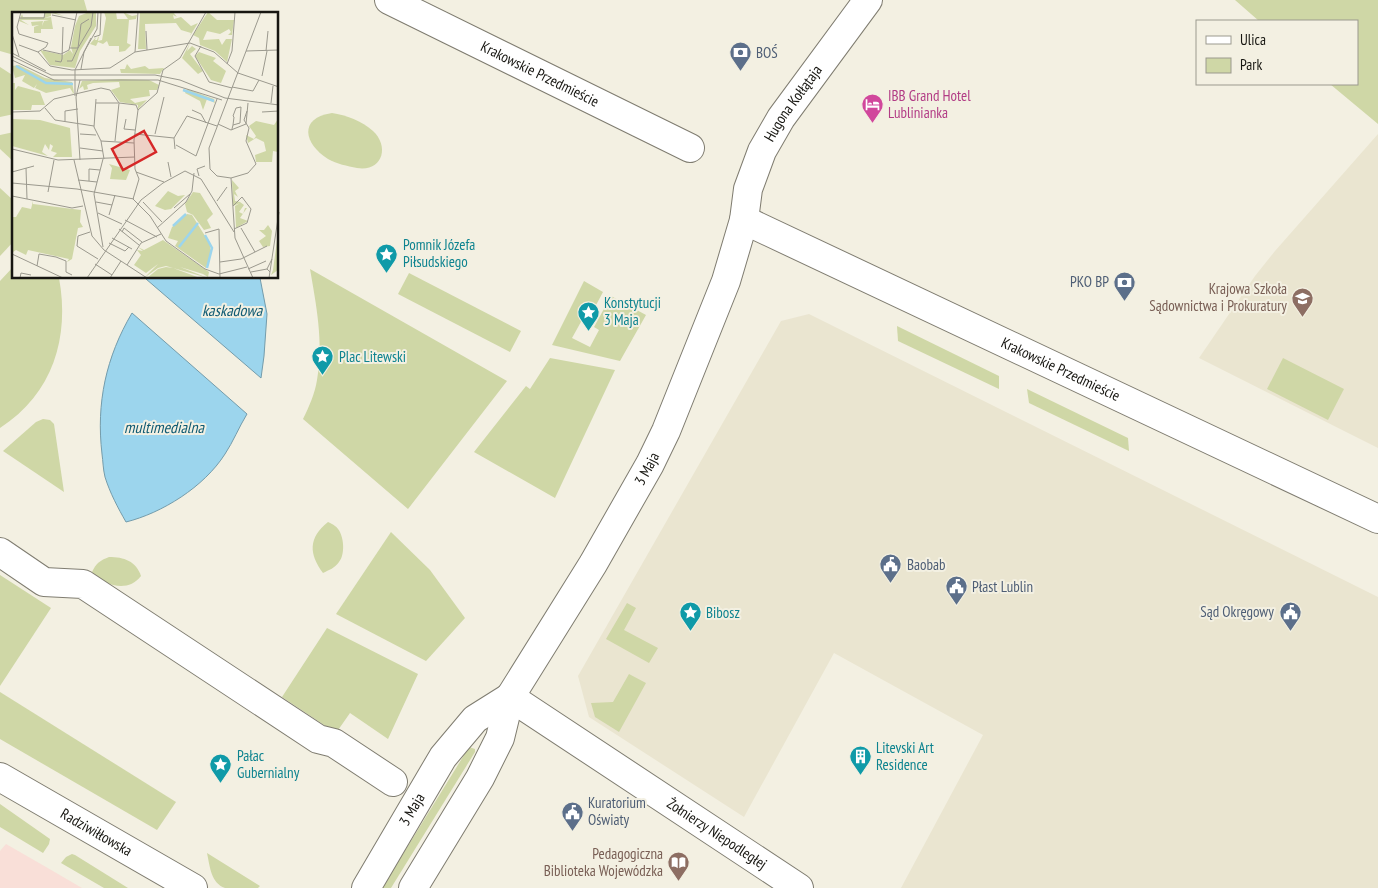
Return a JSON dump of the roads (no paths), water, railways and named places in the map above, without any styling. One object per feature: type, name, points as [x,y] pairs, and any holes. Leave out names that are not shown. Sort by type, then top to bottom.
[{"type":"street","name":"Krakowskie Przedmieście","points":[[389,0],[690,148]]},
{"type":"street","name":"Hugona Kołłątaja","points":[[744,220],[748,189],[762,150],[781,118],[868,0]]},
{"type":"street","name":"Krakowskie Przedmieście","points":[[744,220],[1378,519]]},
{"type":"street","name":"3 Maja","points":[[413,888],[480,778],[500,738],[510,697],[593,564],[654,456],[687,381],[726,282],[744,220]]},
{"type":"street","points":[[0,552],[44,582],[83,584],[318,739],[334,743],[393,782]]},
{"type":"street","name":"3 Maja","points":[[366,888],[443,757],[476,719],[510,697]]},
{"type":"street","name":"Żołnierzy Niepodległej","points":[[510,697],[799,888]]},
{"type":"street","points":[[318,739],[335,768]]},
{"type":"street","name":"Radziwiłłowska","points":[[0,778],[193,888]]},
{"type":"water","name":"kaskadowa","points":[[146,279],[260,279],[267,314],[261,378]]},
{"type":"water","name":"multimedialna","points":[[132,313],[247,414],[225,454],[194,488],[154,512],[126,522],[114,500],[105,477],[100,417],[105,381],[115,346]]},
{"type":"place","name":"BOŚ","points":[[740,72]]},
{"type":"place","name":"IBB Grand Hotel Lublinianka","points":[[872,124]]},
{"type":"place","name":"Pomnik Józefa Piłsudskiego","points":[[387,273]]},
{"type":"place","name":"PKO BP","points":[[1125,301]]},
{"type":"place","name":"Krajowa Szkoła Sądownictwa i Prokuratury","points":[[1303,317]]},
{"type":"place","name":"Konstytucji 3 Maja","points":[[588,331]]},
{"type":"place","name":"Plac Litewski","points":[[323,376]]},
{"type":"place","name":"Baobab","points":[[891,584]]},
{"type":"place","name":"Płast Lublin","points":[[956,606]]},
{"type":"place","name":"Sąd Okręgowy","points":[[1290,631]]},
{"type":"place","name":"Bibosz","points":[[690,632]]},
{"type":"place","name":"Litevski Art Residence","points":[[860,776]]},
{"type":"place","name":"Pałac Gubernialny","points":[[221,784]]},
{"type":"place","name":"Kuratorium Oświaty","points":[[572,831]]},
{"type":"place","name":"Pedagogiczna Biblioteka Wojewódzka","points":[[679,882]]}]
